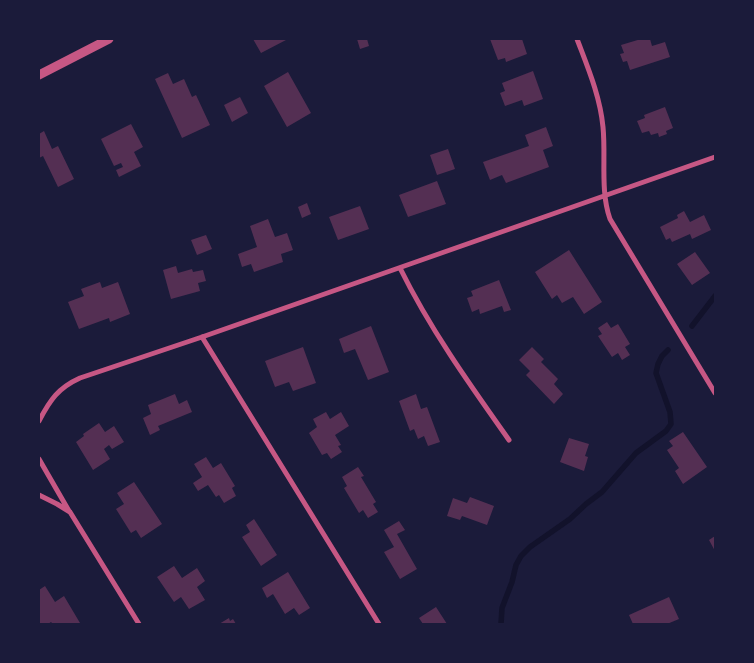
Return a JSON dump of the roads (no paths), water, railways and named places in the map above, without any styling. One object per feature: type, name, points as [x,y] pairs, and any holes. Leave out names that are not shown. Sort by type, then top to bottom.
[{"type":"street","points":[[39,75],[109,39]]},
{"type":"street","points":[[577,39],[597,92],[602,114],[605,195],[608,211],[614,226],[715,393]]},
{"type":"street","points":[[39,421],[48,403],[60,390],[72,382],[715,157]]},
{"type":"street","points":[[400,268],[417,301],[456,363],[509,440]]},
{"type":"street","points":[[202,337],[379,624]]},
{"type":"street","points":[[39,460],[139,624]]},
{"type":"street","points":[[39,495],[70,512]]},
{"type":"waterway","points":[[692,326],[715,296]]},
{"type":"waterway","points":[[501,624],[502,608],[516,565],[521,556],[602,492],[636,453],[666,431],[671,424],[670,412],[656,373],[662,356],[668,350]]}]
